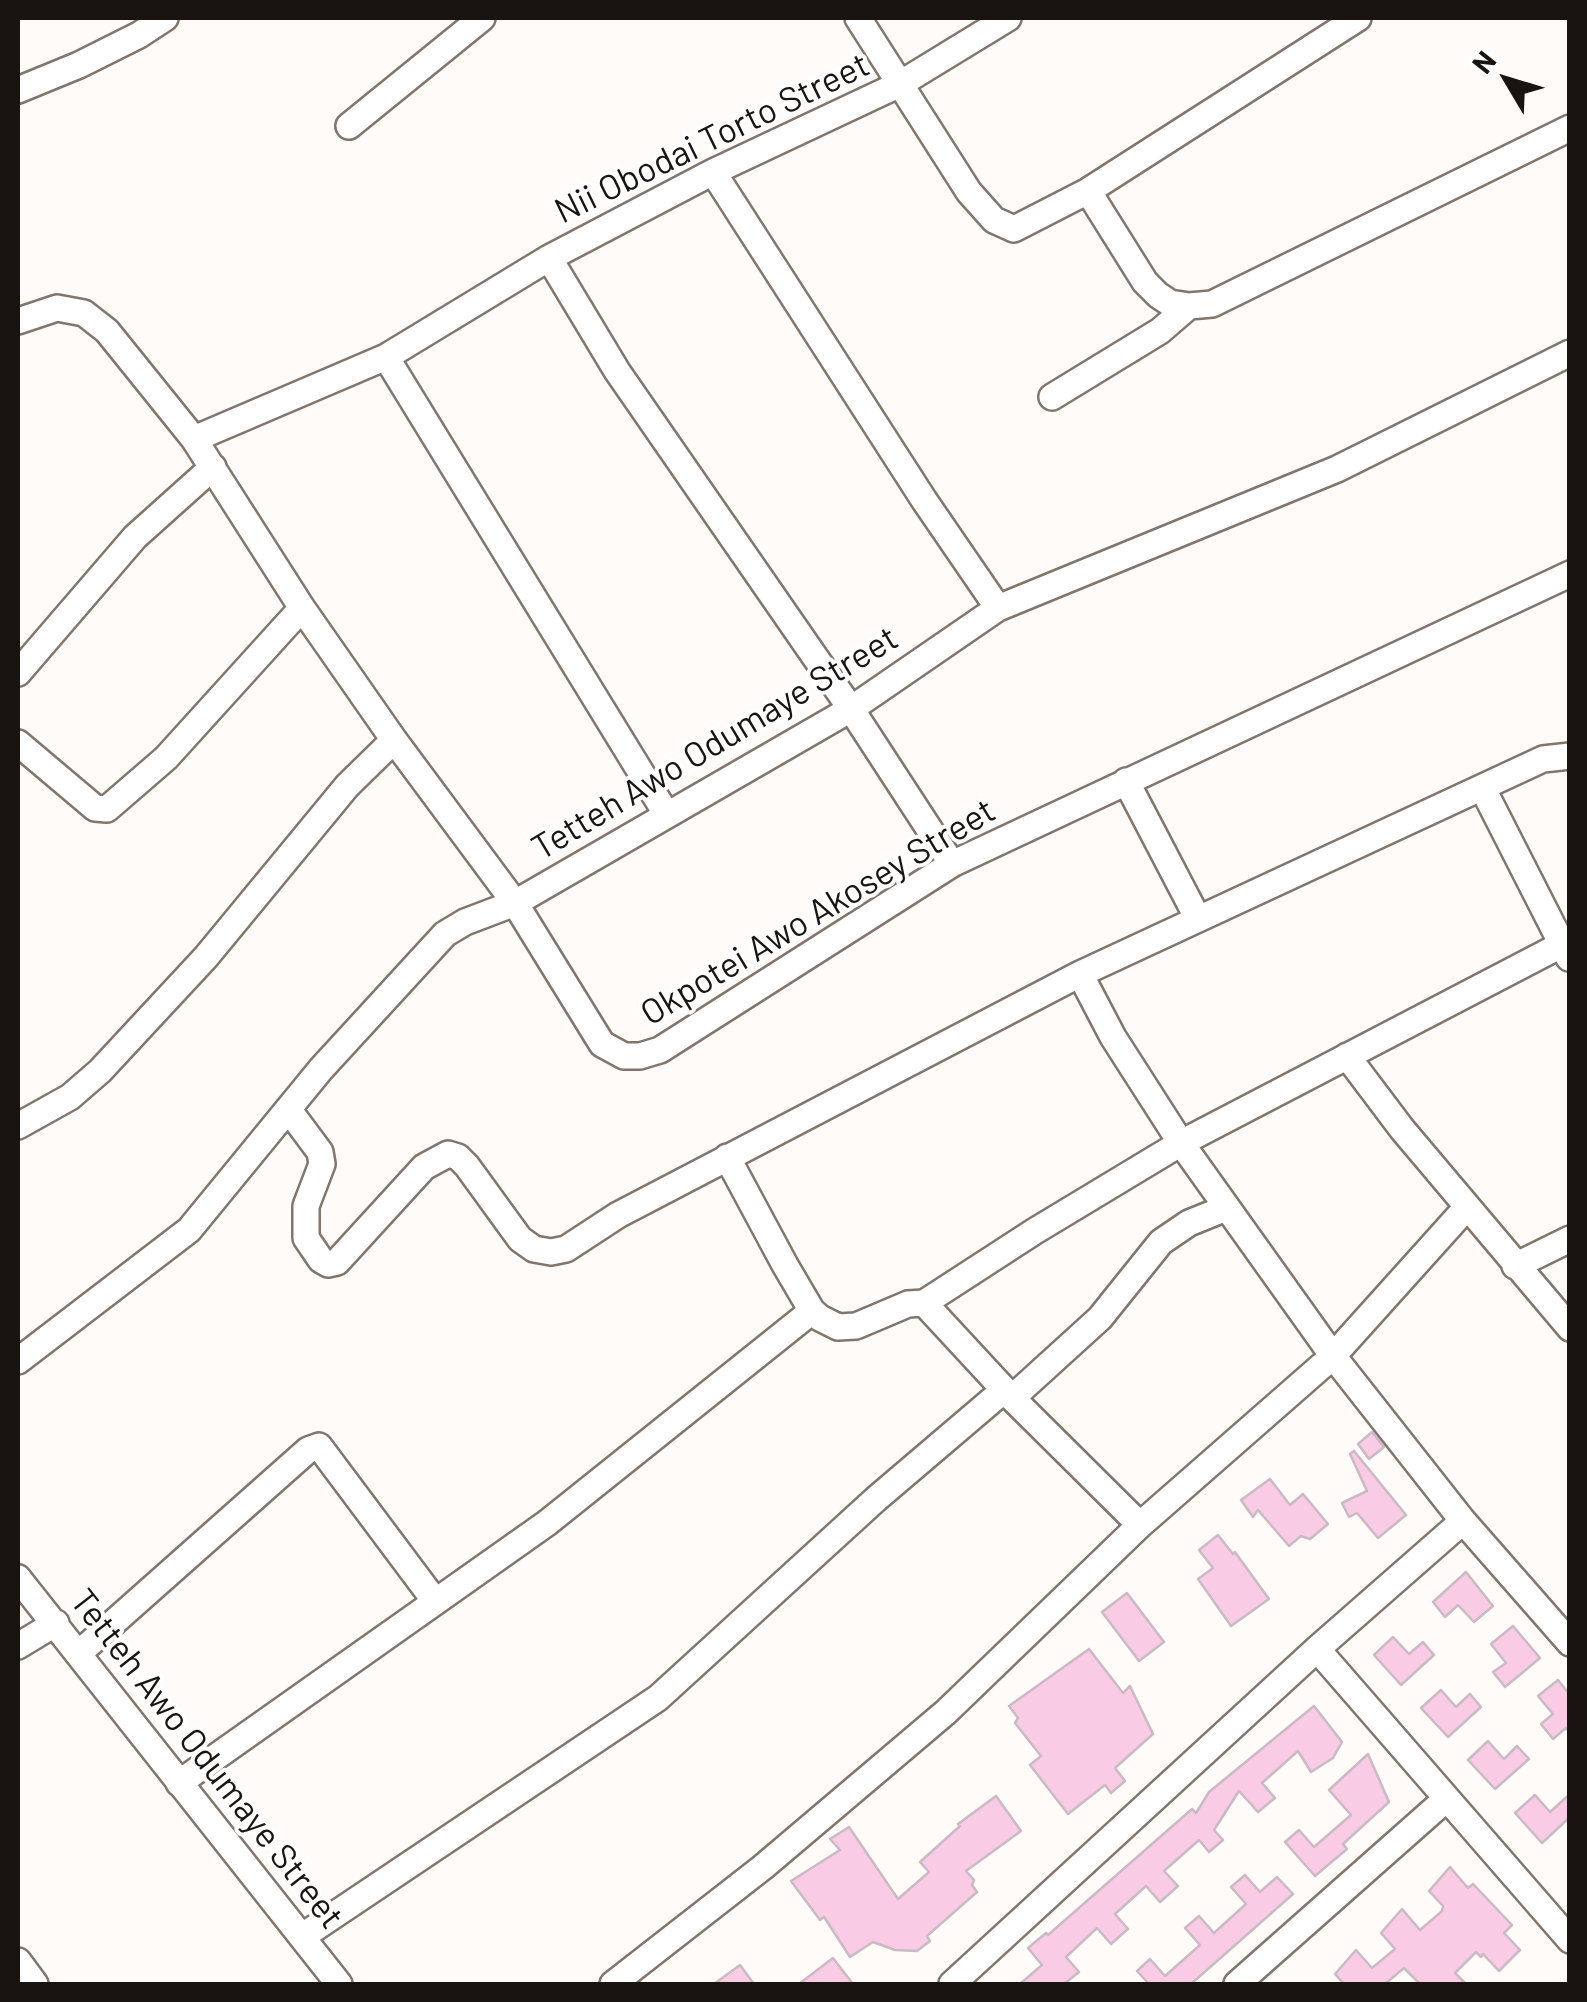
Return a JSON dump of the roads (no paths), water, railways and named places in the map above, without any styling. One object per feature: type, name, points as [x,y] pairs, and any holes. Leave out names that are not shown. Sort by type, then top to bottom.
[{"type":"street","points":[[18,90],[79,65],[165,18]]},
{"type":"street","points":[[348,126],[482,18]]},
{"type":"street","points":[[858,18],[969,192],[994,220],[1014,229],[1088,191],[1358,18]]},
{"type":"street","name":"Nii Obodai Torto Street","points":[[194,439],[386,357],[549,258],[713,172],[900,84],[1008,18]]},
{"type":"street","points":[[1088,191],[1145,282],[1170,303],[1212,304],[1570,128]]},
{"type":"street","points":[[713,172],[998,608]]},
{"type":"street","points":[[549,258],[617,371],[952,864]]},
{"type":"street","points":[[1052,397],[1160,330],[1190,306]]},
{"type":"street","name":"Okpotei Awo Akosey Street","points":[[18,321],[56,308],[84,313],[107,331],[194,439],[302,608],[515,903],[602,1044],[624,1056],[660,1050],[952,864],[1570,574]]},
{"type":"street","name":"Tetteh Awo Odumaye Street","points":[[18,1361],[190,1230],[288,1109],[445,934],[515,903],[850,709],[998,608],[1336,469],[1570,354]]},
{"type":"street","points":[[386,357],[667,815]]},
{"type":"street","points":[[18,673],[135,537],[220,477]]},
{"type":"street","points":[[18,743],[95,808],[106,809],[166,758],[302,608]]},
{"type":"street","points":[[18,1126],[70,1097],[113,1058],[206,957],[347,786],[394,740]]},
{"type":"street","points":[[288,1109],[320,1152],[322,1164],[306,1206],[306,1238],[312,1252],[328,1264],[337,1262],[350,1250],[424,1166],[448,1154],[467,1166],[520,1239],[534,1249],[566,1249],[618,1215],[727,1156],[1080,974],[1543,759],[1570,756]]},
{"type":"street","points":[[1126,780],[1197,917]]},
{"type":"street","points":[[727,1156],[812,1311],[828,1325],[856,1326],[908,1304],[924,1303],[1034,1230],[1182,1143],[1347,1056],[1566,951],[1483,788]]},
{"type":"street","points":[[1080,974],[1113,1036],[1182,1143],[1333,1356],[1463,1521],[1570,1643]]},
{"type":"street","points":[[1347,1056],[1466,1207],[1570,1328]]},
{"type":"street","points":[[627,1980],[946,1712],[1140,1525],[1333,1356],[1466,1207]]},
{"type":"street","points":[[303,1936],[658,1698],[876,1499],[1100,1318],[1161,1242],[1189,1223],[1226,1208]]},
{"type":"street","points":[[1515,1266],[1570,1238]]},
{"type":"street","points":[[924,1303],[1008,1394],[1140,1525]]},
{"type":"street","points":[[179,1783],[548,1523],[812,1311]]},
{"type":"street","points":[[78,1654],[308,1450],[320,1446],[435,1601]]},
{"type":"street","points":[[952,1984],[1317,1649],[1463,1521]]},
{"type":"street","name":"Tetteh Awo Odumaye Street","points":[[18,1578],[303,1936],[327,1980]]},
{"type":"street","points":[[18,1646],[56,1624]]},
{"type":"street","points":[[1317,1649],[1570,1940]]},
{"type":"street","points":[[1237,1984],[1445,1800]]},
{"type":"street","points":[[18,1961],[35,1984]]}]
